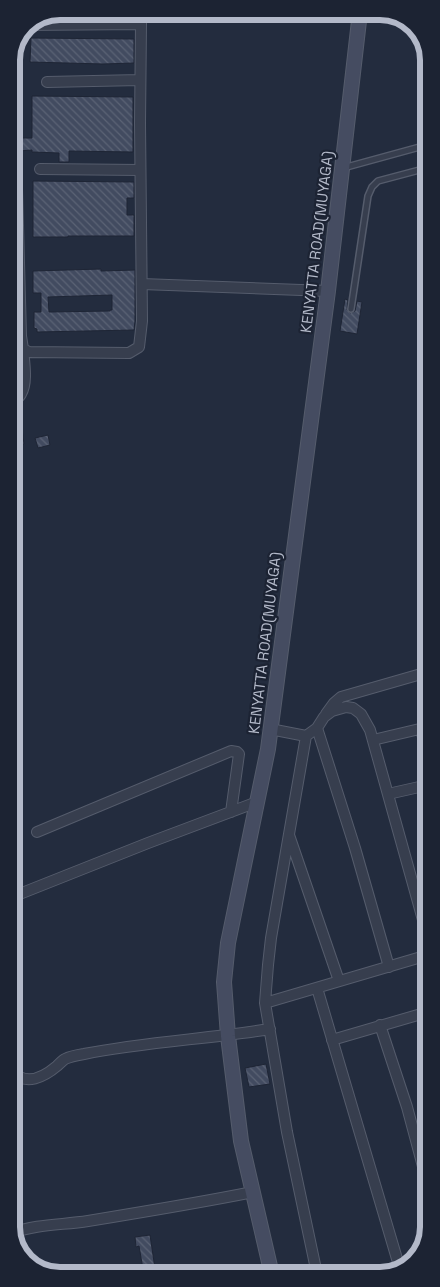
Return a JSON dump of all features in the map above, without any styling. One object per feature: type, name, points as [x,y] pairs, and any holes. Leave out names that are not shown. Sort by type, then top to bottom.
[{"type":"main road","name":"KENYATTA ROAD(MUYAGA)","points":[[270,1267],[241,1141],[228,1036],[224,982],[228,943],[268,749],[328,291],[359,20]]},
{"type":"street","points":[[23,348],[29,352],[130,353],[139,347],[142,321],[141,20]]},
{"type":"street","points":[[42,25],[141,24]]},
{"type":"street","points":[[48,82],[140,80]]},
{"type":"street","points":[[40,169],[140,170]]},
{"type":"street","points":[[142,284],[328,291]]},
{"type":"street","points":[[20,300],[24,367],[24,387],[20,396]]},
{"type":"street","points":[[316,1267],[287,1132],[265,1003],[271,938],[306,736],[317,728],[334,703],[341,697],[420,674]]},
{"type":"street","points":[[324,717],[332,711],[346,707],[353,708],[360,714],[370,730],[420,909]]},
{"type":"street","points":[[317,728],[355,848],[389,966]]},
{"type":"street","points":[[270,729],[306,736]]},
{"type":"street","points":[[373,740],[420,729]]},
{"type":"street","points":[[37,832],[222,754],[234,751],[239,754],[231,812]]},
{"type":"street","points":[[388,794],[420,787]]},
{"type":"street","points":[[20,894],[257,802]]},
{"type":"street","points":[[289,834],[339,980]]},
{"type":"street","points":[[265,1003],[420,957]]},
{"type":"street","points":[[316,988],[398,1263]]},
{"type":"street","points":[[332,1040],[380,1025],[420,1017]]},
{"type":"street","points":[[380,1025],[407,1107],[420,1156]]},
{"type":"street","points":[[20,1078],[28,1080],[38,1078],[65,1059],[76,1055],[134,1045],[228,1036],[270,1029]]},
{"type":"street","points":[[20,1230],[182,1206],[253,1192]]},
{"type":"lane","points":[[342,168],[420,147]]},
{"type":"lane","points":[[351,309],[369,191],[378,181],[420,170]]},
{"type":"building","points":[[31,38],[134,39],[134,63],[30,62]]},
{"type":"building","points":[[32,96],[133,97],[133,152],[69,151],[69,162],[59,162],[59,153],[32,152],[32,150],[20,151],[20,138],[32,138]]},
{"type":"building","points":[[33,181],[134,182],[134,198],[127,198],[127,215],[134,215],[134,236],[33,237]]},
{"type":"building","points":[[135,270],[134,330],[37,332],[37,329],[34,328],[34,312],[41,312],[41,293],[33,293],[33,271]],"holes":[[[112,295],[112,310],[49,312],[48,297]]]},
{"type":"building","points":[[345,299],[348,300],[347,310],[350,313],[355,311],[357,301],[362,302],[357,334],[340,331]]},
{"type":"building","points":[[20,429],[22,429],[24,444],[20,444]]},
{"type":"building","points":[[48,435],[50,445],[38,448],[35,438]]},
{"type":"building","points":[[266,1064],[270,1084],[249,1087],[245,1068]]},
{"type":"building","points":[[150,1235],[155,1267],[143,1267],[139,1246],[136,1247],[135,1237]]}]
